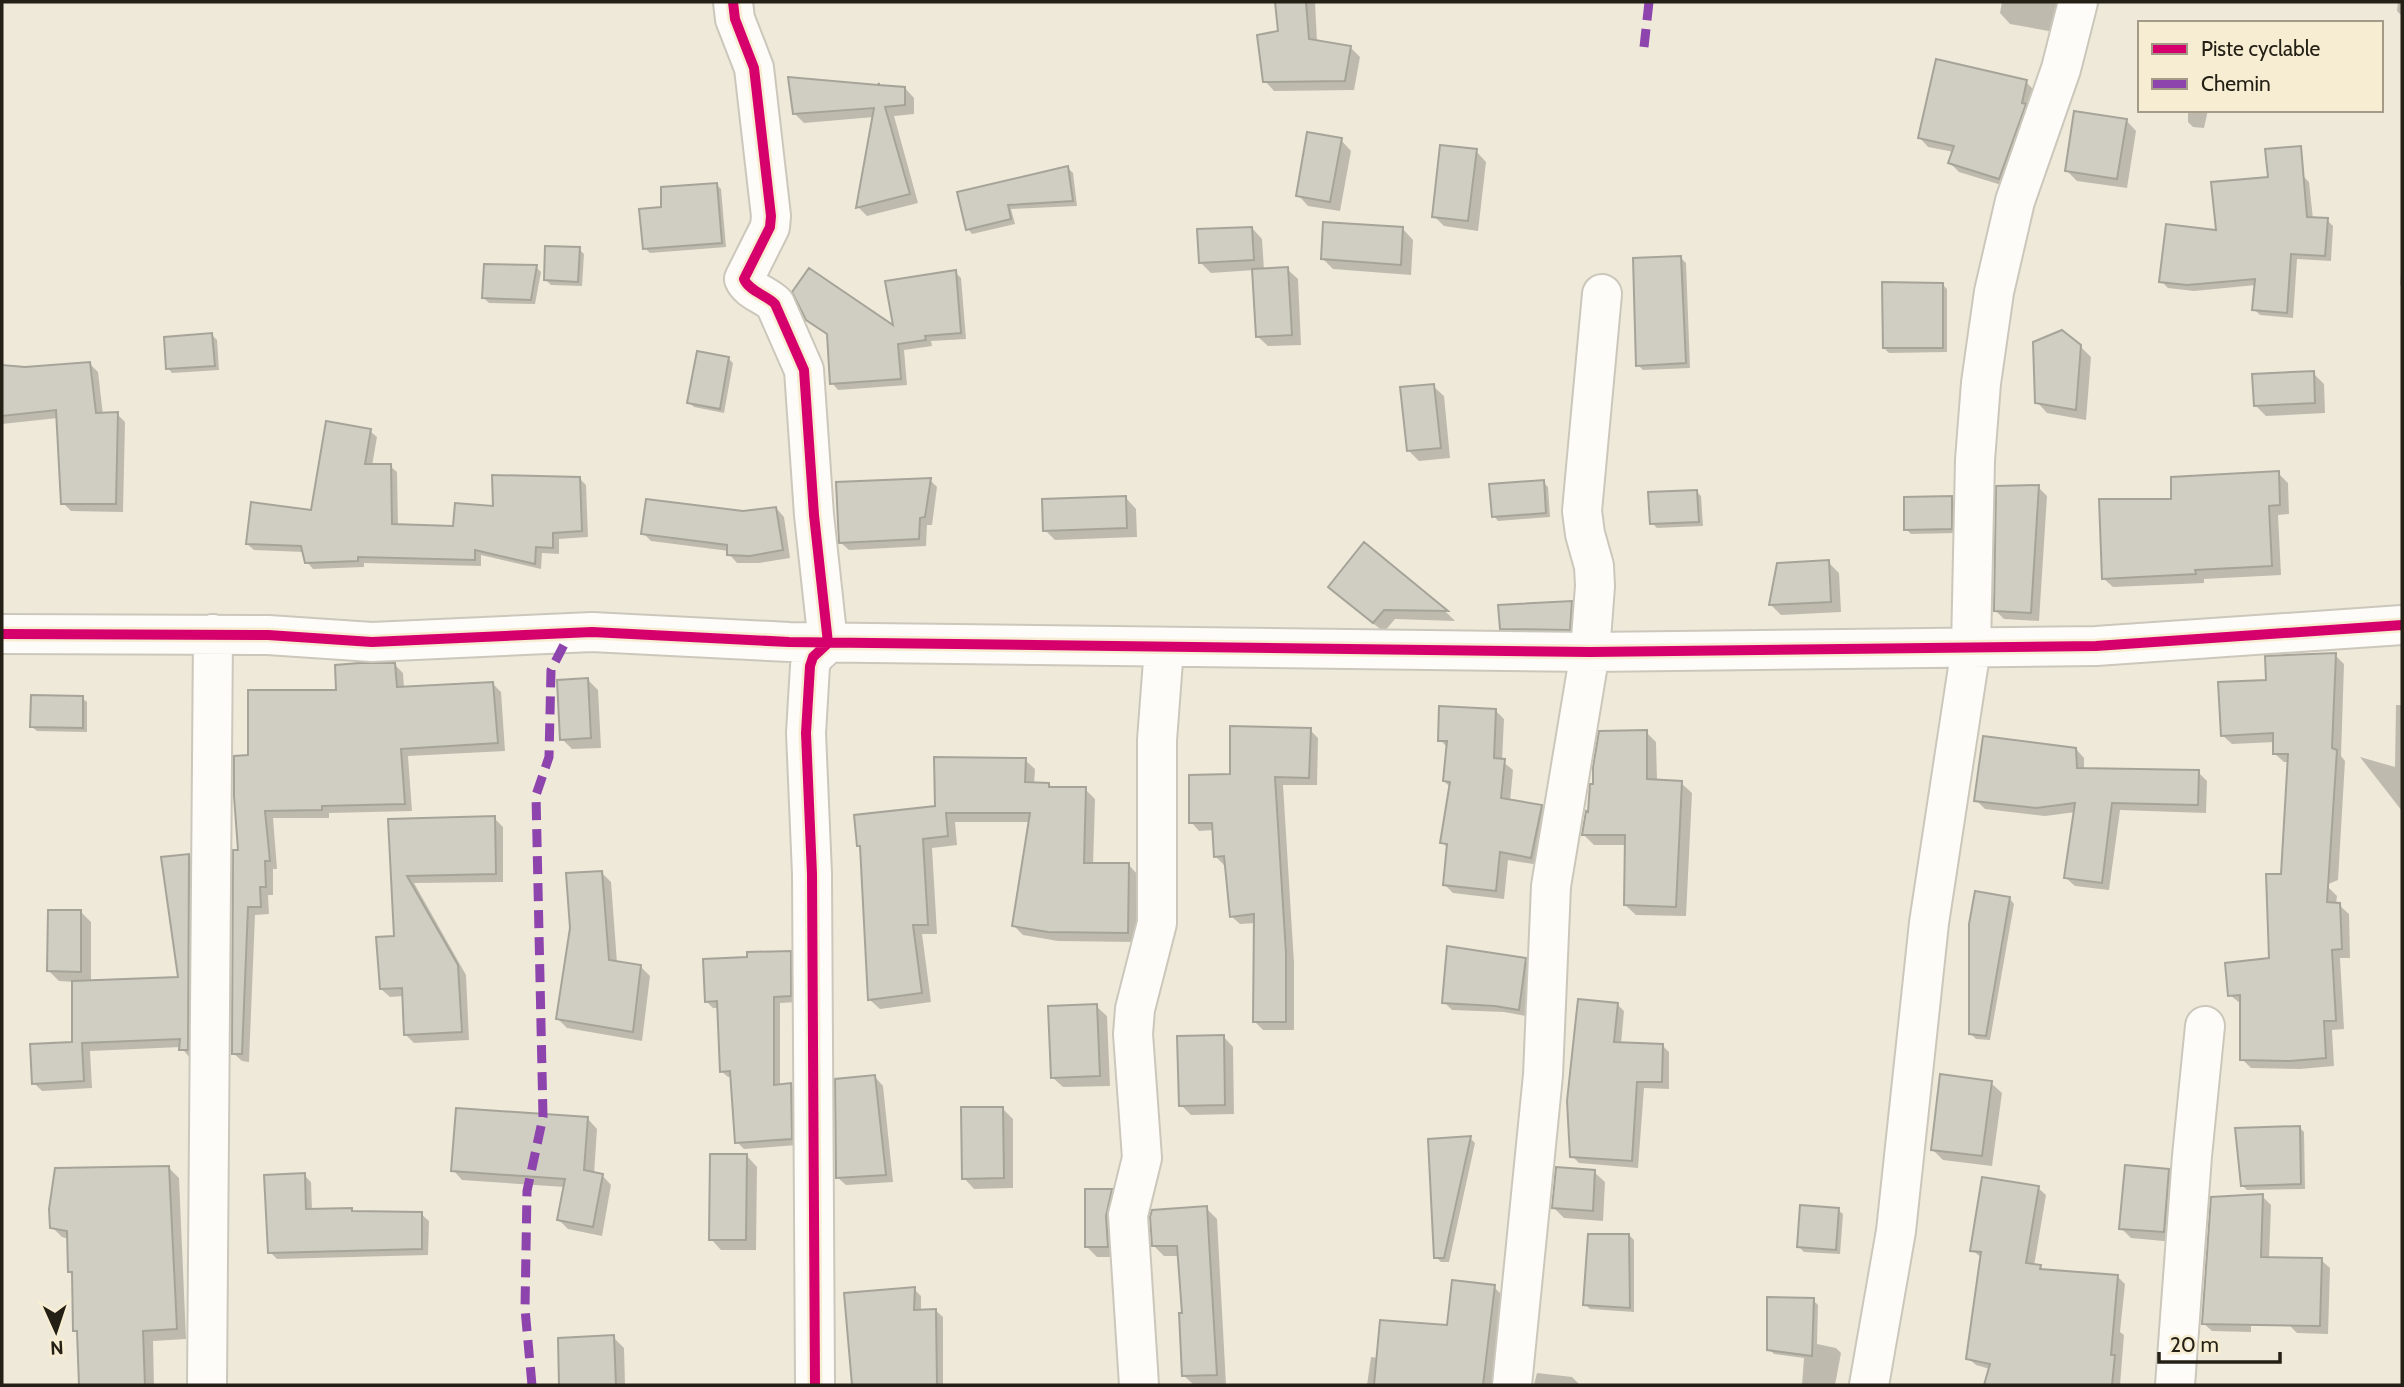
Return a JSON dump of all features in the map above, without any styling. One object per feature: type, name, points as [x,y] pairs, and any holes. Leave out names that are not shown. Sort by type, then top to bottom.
[{"type":"street","points":[[733,2],[736,19],[754,68],[771,216],[770,226],[744,279],[747,286],[770,298],[775,304],[804,370],[814,515],[828,643]]},
{"type":"street","points":[[1869,1385],[1896,1231],[1929,923],[1970,648],[1975,460],[1981,383],[1994,292],[2015,201],[2061,69],[2078,2]]},
{"type":"street","points":[[1512,1385],[1543,1075],[1551,886],[1590,652],[1594,566],[1582,511],[1602,294]]},
{"type":"street","points":[[2,635],[268,635],[372,642],[592,632],[828,643],[1590,652],[2096,646],[2402,625]]},
{"type":"street","points":[[207,1385],[213,634]]},
{"type":"street","points":[[815,1385],[812,874],[806,733],[810,666],[813,657],[828,643]]},
{"type":"street","points":[[1139,1385],[1128,1215],[1142,1158],[1133,1034],[1135,1009],[1157,923],[1157,740],[1164,648]]},
{"type":"street","points":[[2175,1385],[2192,1156],[2205,1026]]},
{"type":"building","points":[[1275,2],[1306,2],[1309,39],[1351,46],[1345,81],[1263,82],[1257,35],[1278,31]]},
{"type":"building","points":[[1936,59],[2027,80],[2022,103],[2026,104],[1999,179],[1948,163],[1954,146],[1918,138]]},
{"type":"building","points":[[788,77],[905,87],[905,105],[885,107],[910,194],[856,208],[874,108],[793,114]]},
{"type":"building","points":[[2074,111],[2127,119],[2117,179],[2065,171]]},
{"type":"building","points":[[1307,132],[1342,138],[1330,202],[1296,196]]},
{"type":"building","points":[[1440,145],[1477,149],[1468,221],[1432,217]]},
{"type":"building","points":[[2301,146],[2307,217],[2328,218],[2325,256],[2291,254],[2287,313],[2252,310],[2255,279],[2187,285],[2159,282],[2166,224],[2216,230],[2211,182],[2268,177],[2265,149]]},
{"type":"building","points":[[1068,166],[1073,201],[1008,205],[1011,219],[966,230],[957,192]]},
{"type":"building","points":[[717,183],[722,243],[643,249],[639,209],[661,207],[661,187]]},
{"type":"building","points":[[1323,222],[1403,227],[1401,265],[1321,259]]},
{"type":"building","points":[[1252,227],[1254,260],[1199,263],[1197,229]]},
{"type":"building","points":[[545,246],[580,247],[578,282],[544,280]]},
{"type":"building","points":[[1681,256],[1686,363],[1636,366],[1633,258]]},
{"type":"building","points":[[484,264],[537,265],[531,300],[482,298]]},
{"type":"building","points":[[1288,267],[1292,335],[1256,337],[1252,269]]},
{"type":"building","points":[[809,268],[893,325],[885,281],[956,270],[961,333],[925,336],[926,340],[898,344],[901,379],[830,384],[827,334],[806,320],[792,292]]},
{"type":"building","points":[[1882,282],[1943,283],[1943,348],[1883,348]]},
{"type":"building","points":[[2062,330],[2081,345],[2076,410],[2035,403],[2033,342]]},
{"type":"building","points":[[212,333],[215,366],[166,369],[164,337]]},
{"type":"building","points":[[697,351],[729,357],[720,409],[687,403]]},
{"type":"building","points":[[90,362],[96,413],[118,412],[116,504],[61,504],[56,410],[2,416],[2,365],[25,367]]},
{"type":"building","points":[[2314,371],[2315,403],[2254,406],[2252,374]]},
{"type":"building","points":[[1434,384],[1441,448],[1407,451],[1400,387]]},
{"type":"building","points":[[326,421],[371,429],[365,464],[391,464],[392,524],[453,526],[455,503],[493,506],[492,475],[580,477],[582,531],[553,533],[553,548],[536,547],[535,564],[475,550],[475,560],[358,557],[358,561],[305,563],[301,546],[246,544],[251,502],[311,510]]},
{"type":"building","points":[[2279,471],[2280,505],[2269,506],[2272,566],[2195,570],[2196,574],[2102,579],[2099,499],[2171,499],[2171,477]]},
{"type":"building","points":[[931,478],[925,517],[920,518],[919,539],[839,543],[836,482]]},
{"type":"building","points":[[1544,480],[1546,513],[1492,517],[1489,484]]},
{"type":"building","points":[[2039,485],[2031,613],[1994,611],[1996,486]]},
{"type":"building","points":[[1697,490],[1699,522],[1650,524],[1648,492]]},
{"type":"building","points":[[1126,496],[1127,528],[1043,531],[1042,499]]},
{"type":"building","points":[[1952,496],[1952,529],[1904,530],[1904,497]]},
{"type":"building","points":[[646,499],[743,511],[776,507],[783,550],[750,556],[727,555],[727,545],[641,534]]},
{"type":"building","points":[[1364,542],[1448,611],[1384,610],[1373,623],[1328,587]]},
{"type":"building","points":[[1829,560],[1831,602],[1769,605],[1777,563]]},
{"type":"building","points":[[1572,601],[1570,630],[1500,629],[1498,605]]},
{"type":"building","points":[[2336,653],[2332,748],[2337,750],[2327,902],[2340,903],[2342,949],[2332,950],[2336,1021],[2324,1021],[2326,1058],[2290,1061],[2240,1060],[2240,995],[2228,996],[2225,963],[2269,958],[2266,874],[2281,874],[2288,754],[2273,754],[2273,733],[2221,736],[2218,682],[2266,680],[2265,656]]},
{"type":"building","points":[[395,663],[397,687],[493,682],[498,743],[401,749],[405,804],[322,806],[322,810],[265,811],[270,861],[265,861],[266,887],[260,887],[261,907],[248,907],[242,1054],[232,1054],[233,850],[238,850],[234,756],[248,755],[248,690],[336,690],[335,665]]},
{"type":"building","points":[[588,678],[591,738],[560,740],[557,680]]},
{"type":"building","points":[[31,695],[83,696],[83,728],[30,727]]},
{"type":"building","points":[[1439,706],[1496,709],[1494,758],[1505,759],[1501,798],[1542,805],[1531,858],[1500,852],[1496,891],[1443,885],[1447,844],[1440,843],[1450,782],[1443,781],[1447,741],[1438,741]]},
{"type":"building","points":[[1230,726],[1311,728],[1309,778],[1275,777],[1286,953],[1286,1022],[1253,1022],[1254,914],[1230,917],[1224,856],[1214,857],[1212,823],[1189,823],[1189,775],[1230,774]]},
{"type":"building","points":[[1647,730],[1647,779],[1682,781],[1676,907],[1624,905],[1625,835],[1582,835],[1586,811],[1588,812],[1590,784],[1593,784],[1599,731]]},
{"type":"building","points":[[1983,736],[2076,748],[2077,768],[2199,770],[2198,805],[2112,803],[2102,883],[2064,878],[2075,803],[2036,808],[1974,801]]},
{"type":"building","points":[[934,757],[1026,758],[1025,782],[1049,783],[1049,787],[1086,787],[1084,863],[1129,863],[1128,933],[1048,932],[1012,926],[1030,813],[946,813],[948,836],[923,839],[928,925],[913,925],[922,993],[868,1000],[860,846],[857,846],[854,815],[935,806]]},
{"type":"building","points":[[495,816],[496,874],[407,876],[458,965],[462,1032],[404,1035],[402,988],[380,989],[376,937],[394,936],[388,819]]},
{"type":"building","points":[[189,854],[188,1050],[179,1050],[180,1039],[82,1043],[84,1081],[32,1084],[30,1044],[72,1042],[72,981],[178,977],[161,857]]},
{"type":"building","points":[[602,871],[609,960],[641,965],[633,1032],[556,1019],[570,928],[566,873]]},
{"type":"building","points":[[1975,891],[2010,897],[1986,1036],[1969,1034],[1969,924]]},
{"type":"building","points":[[48,910],[81,910],[81,972],[47,971]]},
{"type":"building","points":[[1447,946],[1526,958],[1519,1010],[1442,1003]]},
{"type":"building","points":[[791,951],[791,996],[774,997],[774,1085],[791,1083],[792,1139],[735,1143],[730,1071],[720,1072],[717,1001],[705,1002],[703,959],[747,957],[747,952]]},
{"type":"building","points":[[1578,999],[1618,1003],[1614,1042],[1663,1044],[1662,1082],[1637,1082],[1632,1161],[1570,1157],[1567,1101]]},
{"type":"building","points":[[1097,1004],[1100,1076],[1051,1078],[1048,1006]]},
{"type":"building","points":[[1224,1035],[1225,1105],[1179,1106],[1177,1036]]},
{"type":"building","points":[[1940,1074],[1992,1081],[1982,1156],[1931,1150]]},
{"type":"building","points":[[875,1075],[886,1175],[836,1178],[835,1079]]},
{"type":"building","points":[[961,1107],[1003,1107],[1004,1178],[962,1179]]},
{"type":"building","points":[[456,1108],[588,1117],[584,1170],[603,1174],[593,1227],[557,1220],[565,1179],[451,1171]]},
{"type":"building","points":[[2300,1126],[2301,1184],[2241,1186],[2235,1128]]},
{"type":"building","points":[[1471,1136],[1444,1258],[1434,1258],[1428,1139]]},
{"type":"building","points":[[710,1154],[747,1154],[746,1240],[709,1240]]},
{"type":"building","points":[[2125,1165],[2169,1169],[2164,1232],[2119,1229]]},
{"type":"building","points":[[169,1166],[177,1329],[143,1331],[145,1385],[79,1385],[77,1331],[73,1331],[72,1272],[68,1272],[67,1231],[50,1228],[49,1209],[55,1168]]},
{"type":"building","points":[[1556,1167],[1595,1170],[1593,1211],[1552,1208]]},
{"type":"building","points":[[305,1173],[306,1209],[352,1208],[352,1211],[422,1212],[422,1249],[268,1253],[264,1175]]},
{"type":"building","points":[[1982,1177],[2039,1186],[2026,1263],[2041,1265],[2040,1269],[2118,1275],[2111,1355],[2115,1355],[2112,1385],[1984,1385],[1990,1364],[1966,1359],[1981,1252],[1970,1251]]},
{"type":"building","points":[[1085,1189],[1112,1189],[1106,1216],[1108,1247],[1085,1247]]},
{"type":"building","points":[[2263,1194],[2261,1257],[2322,1258],[2320,1326],[2202,1324],[2211,1197]]},
{"type":"building","points":[[1800,1205],[1839,1208],[1836,1250],[1797,1247]]},
{"type":"building","points":[[1207,1206],[1217,1375],[1182,1376],[1179,1313],[1182,1313],[1177,1246],[1152,1246],[1150,1217],[1152,1210]]},
{"type":"building","points":[[1588,1234],[1629,1234],[1630,1308],[1583,1305]]},
{"type":"building","points":[[1452,1280],[1495,1285],[1483,1385],[1374,1385],[1380,1320],[1447,1325]]},
{"type":"building","points":[[915,1287],[914,1310],[936,1309],[937,1385],[852,1385],[844,1293]]},
{"type":"building","points":[[1767,1297],[1814,1298],[1812,1356],[1767,1350]]},
{"type":"building","points":[[614,1335],[616,1385],[559,1385],[558,1338]]},
{"type":"marked path","points":[[1644,47],[1649,2]]},
{"type":"marked path","points":[[532,1385],[525,1309],[527,1191],[543,1117],[536,795],[549,757],[551,670],[570,633]]},
{"type":"cycle path","points":[[733,2],[735,19],[754,68],[771,216],[770,227],[744,279],[750,287],[775,304],[804,370],[814,515],[828,643],[813,657],[810,666],[806,733],[812,874],[815,1385]]},
{"type":"cycle path","points":[[2,634],[268,635],[372,642],[592,632],[789,642],[1590,652],[2096,646],[2402,625]]}]
